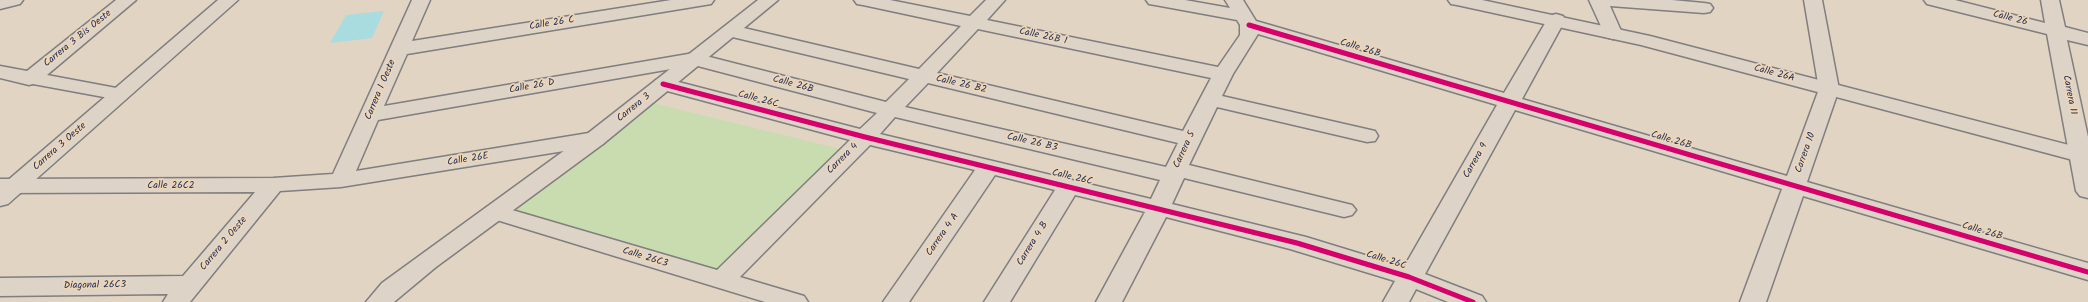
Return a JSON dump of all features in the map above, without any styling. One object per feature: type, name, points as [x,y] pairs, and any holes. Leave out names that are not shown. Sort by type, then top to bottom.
[{"type":"street","points":[[0,4],[14,0]]},
{"type":"street","name":"Carrera 3 Bis Oeste","points":[[29,79],[127,0]]},
{"type":"street","name":"Carrera 3 Oeste","points":[[5,190],[229,0]]},
{"type":"street","name":"Carrera 1 Oeste","points":[[341,180],[421,0]]},
{"type":"street","name":"Calle 26 C","points":[[399,49],[705,0]]},
{"type":"street","name":"Calle 26B 1","points":[[863,0],[1223,74]]},
{"type":"street","name":"Carrera 4","points":[[721,281],[865,137],[996,0]]},
{"type":"street","name":"Calle 26B","points":[[1156,0],[1246,20],[1509,103],[2088,272]]},
{"type":"street","points":[[1234,0],[1246,20]]},
{"type":"street","name":"Calle 26A","points":[[1457,0],[1613,33],[2084,156]]},
{"type":"street","points":[[1598,0],[1613,33]]},
{"type":"street","points":[[1602,0],[1704,8]]},
{"type":"street","name":"Carrera 10","points":[[1753,302],[1829,89],[1814,0]]},
{"type":"street","name":"Calle 26","points":[[1933,0],[2088,39]]},
{"type":"street","name":"Carrera 11","points":[[2050,0],[2084,156],[2088,191]]},
{"type":"street","name":"Carrera 3","points":[[495,212],[595,139],[694,59],[731,32],[759,4]]},
{"type":"street","name":"Carrera 5","points":[[1110,302],[1159,208],[1190,139],[1223,74],[1249,35],[1246,20]]},
{"type":"street","name":"Carrera 9","points":[[1396,302],[1556,20]]},
{"type":"street","name":"Calle 26 B2","points":[[731,32],[1190,139]]},
{"type":"street","name":"Calle 26B","points":[[694,59],[891,110]]},
{"type":"street","name":"Calle 26 D","points":[[371,115],[694,59]]},
{"type":"street","points":[[0,72],[29,79],[120,94]]},
{"type":"street","name":"Calle 26C","points":[[663,84],[865,137],[1070,186],[1297,243],[1409,277],[1473,302]]},
{"type":"street","points":[[1210,99],[1367,136]]},
{"type":"street","name":"Calle 26 B3","points":[[891,110],[1344,210]]},
{"type":"street","name":"Calle 26E","points":[[341,180],[595,139]]},
{"type":"street","name":"Carrera 4 A","points":[[896,302],[989,167]]},
{"type":"street","name":"Calle 26C2","points":[[5,190],[273,186],[341,180]]},
{"type":"street","name":"Carrera 2 Oeste","points":[[183,294],[273,186]]},
{"type":"street","name":"Carrera 4 B","points":[[997,302],[1070,186]]},
{"type":"street","points":[[378,302],[391,289],[427,261],[495,212]]},
{"type":"street","name":"Calle 26C3","points":[[495,212],[795,302]]},
{"type":"street","name":"Diagonal 26C3","points":[[0,287],[183,294]]},
{"type":"green space","points":[[649,102],[844,150],[716,274],[514,209]]},
{"type":"water","points":[[384,11],[372,38],[330,43],[346,15]]},
{"type":"cycle path","points":[[1249,25],[2088,272]]},
{"type":"cycle path","points":[[663,84],[865,137],[1297,243],[1409,277],[1473,302]]}]
